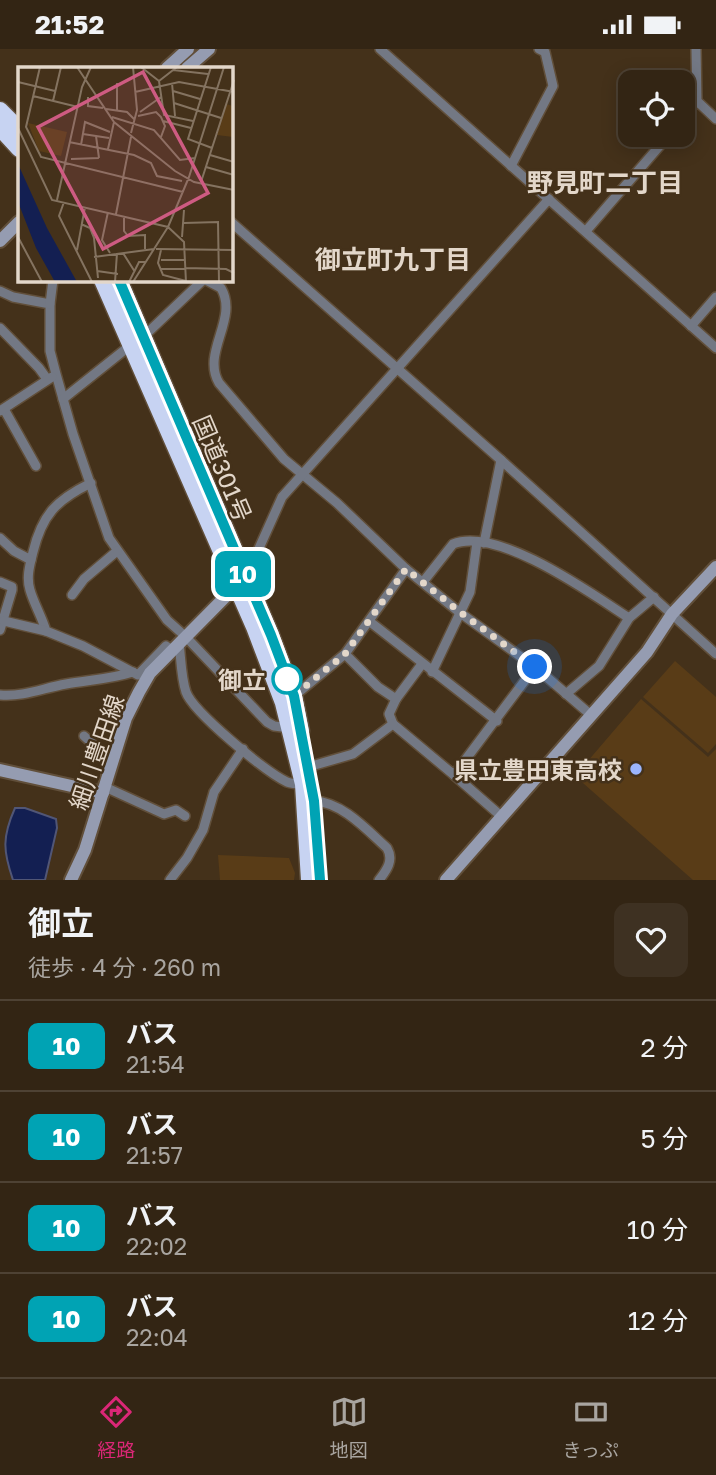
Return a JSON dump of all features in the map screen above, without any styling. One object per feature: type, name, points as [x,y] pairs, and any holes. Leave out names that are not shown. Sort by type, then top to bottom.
[{"type":"highway","points":[[0,110],[6,131],[18,148]]},
{"type":"highway","name":"国道301号","points":[[103,282],[137,341]]},
{"type":"highway","name":"国道301号","points":[[120,282],[137,341],[240,582],[278,690],[303,784],[309,880]]},
{"type":"highway","name":"国道301号","points":[[240,582],[271,635],[294,696],[314,801],[320,880]]},
{"type":"street","points":[[168,67],[188,49]]},
{"type":"street","points":[[188,67],[209,49]]},
{"type":"street","points":[[380,49],[716,348]]},
{"type":"street","points":[[511,166],[553,86],[545,52],[539,49]]},
{"type":"street","points":[[696,49],[696,101],[716,119]]},
{"type":"street","points":[[586,231],[659,147]]},
{"type":"street","points":[[240,582],[256,555],[278,504],[549,199]]},
{"type":"street","points":[[0,241],[18,223]]},
{"type":"street","points":[[233,224],[502,460],[716,654]]},
{"type":"street","points":[[53,282],[50,351],[109,538],[167,620],[179,643],[186,691],[190,699],[222,733],[243,750],[286,782],[303,784]]},
{"type":"street","points":[[63,399],[137,341],[203,282]]},
{"type":"street","points":[[209,282],[221,288],[226,303],[213,373],[284,459],[337,503],[406,569],[535,667],[591,716]]},
{"type":"street","points":[[0,291],[13,297],[50,304]]},
{"type":"street","points":[[691,326],[716,297]]},
{"type":"street","points":[[0,328],[32,359],[47,379]]},
{"type":"street","points":[[36,465],[2,410],[56,374]]},
{"type":"street","points":[[432,672],[470,592],[502,460]]},
{"type":"street","points":[[46,631],[30,589],[28,576],[39,528],[45,517],[71,493],[91,484]]},
{"type":"street","points":[[0,538],[14,551],[31,560]]},
{"type":"street","points":[[423,582],[453,544],[499,544],[561,573],[629,618]]},
{"type":"street","points":[[72,595],[84,579],[117,551]]},
{"type":"street","points":[[447,880],[647,652],[672,614],[716,566]]},
{"type":"street","points":[[294,696],[345,654],[406,569]]},
{"type":"street","points":[[0,582],[12,587],[2,626],[46,631],[83,646],[138,675],[166,646],[179,643]]},
{"type":"street","name":"細川豊田線","points":[[71,880],[85,850],[126,718],[139,692],[150,673],[240,582]]},
{"type":"street","points":[[566,694],[599,666],[629,618],[654,597]]},
{"type":"street","points":[[369,621],[497,721]]},
{"type":"street","points":[[179,643],[267,722],[274,726],[290,728]]},
{"type":"street","points":[[345,654],[378,687],[396,699]]},
{"type":"street","points":[[422,664],[396,699],[389,714],[393,724],[501,816]]},
{"type":"street","points":[[454,775],[535,667]]},
{"type":"street","points":[[0,695],[30,694],[55,686],[113,678],[133,672]]},
{"type":"street","points":[[308,767],[353,754],[393,724]]},
{"type":"street","points":[[84,736],[112,761]]},
{"type":"street","points":[[170,880],[203,830],[214,792],[243,750]]},
{"type":"street","points":[[0,770],[104,790],[164,814],[176,810],[185,815]]},
{"type":"street","points":[[314,801],[326,801],[387,848],[390,853],[389,867],[379,880]]},
{"type":"shaded area","points":[[675,661],[716,697],[716,744],[708,753],[643,697]]},
{"type":"shaded area","points":[[641,699],[708,757],[716,749],[716,880],[693,880],[575,776]]},
{"type":"shaded area","points":[[218,855],[289,858],[295,873],[294,880],[220,880]]},
{"type":"water","points":[[15,808],[25,808],[56,819],[57,828],[45,880],[13,880],[5,844]]},
{"type":"bus line","name":"10","points":[[120,282],[271,635],[294,696],[314,801],[320,880]]},
{"type":"place","name":"御立","points":[[287,679]]},
{"type":"place","name":"県立豊田東高校","points":[[636,769]]},
{"type":"district","name":"野見町二丁目","points":[[605,182]]},
{"type":"district","name":"御立町九丁目","points":[[393,259]]},
{"type":"route","points":[[287,679],[301,690],[345,654],[406,569],[535,667]]}]
